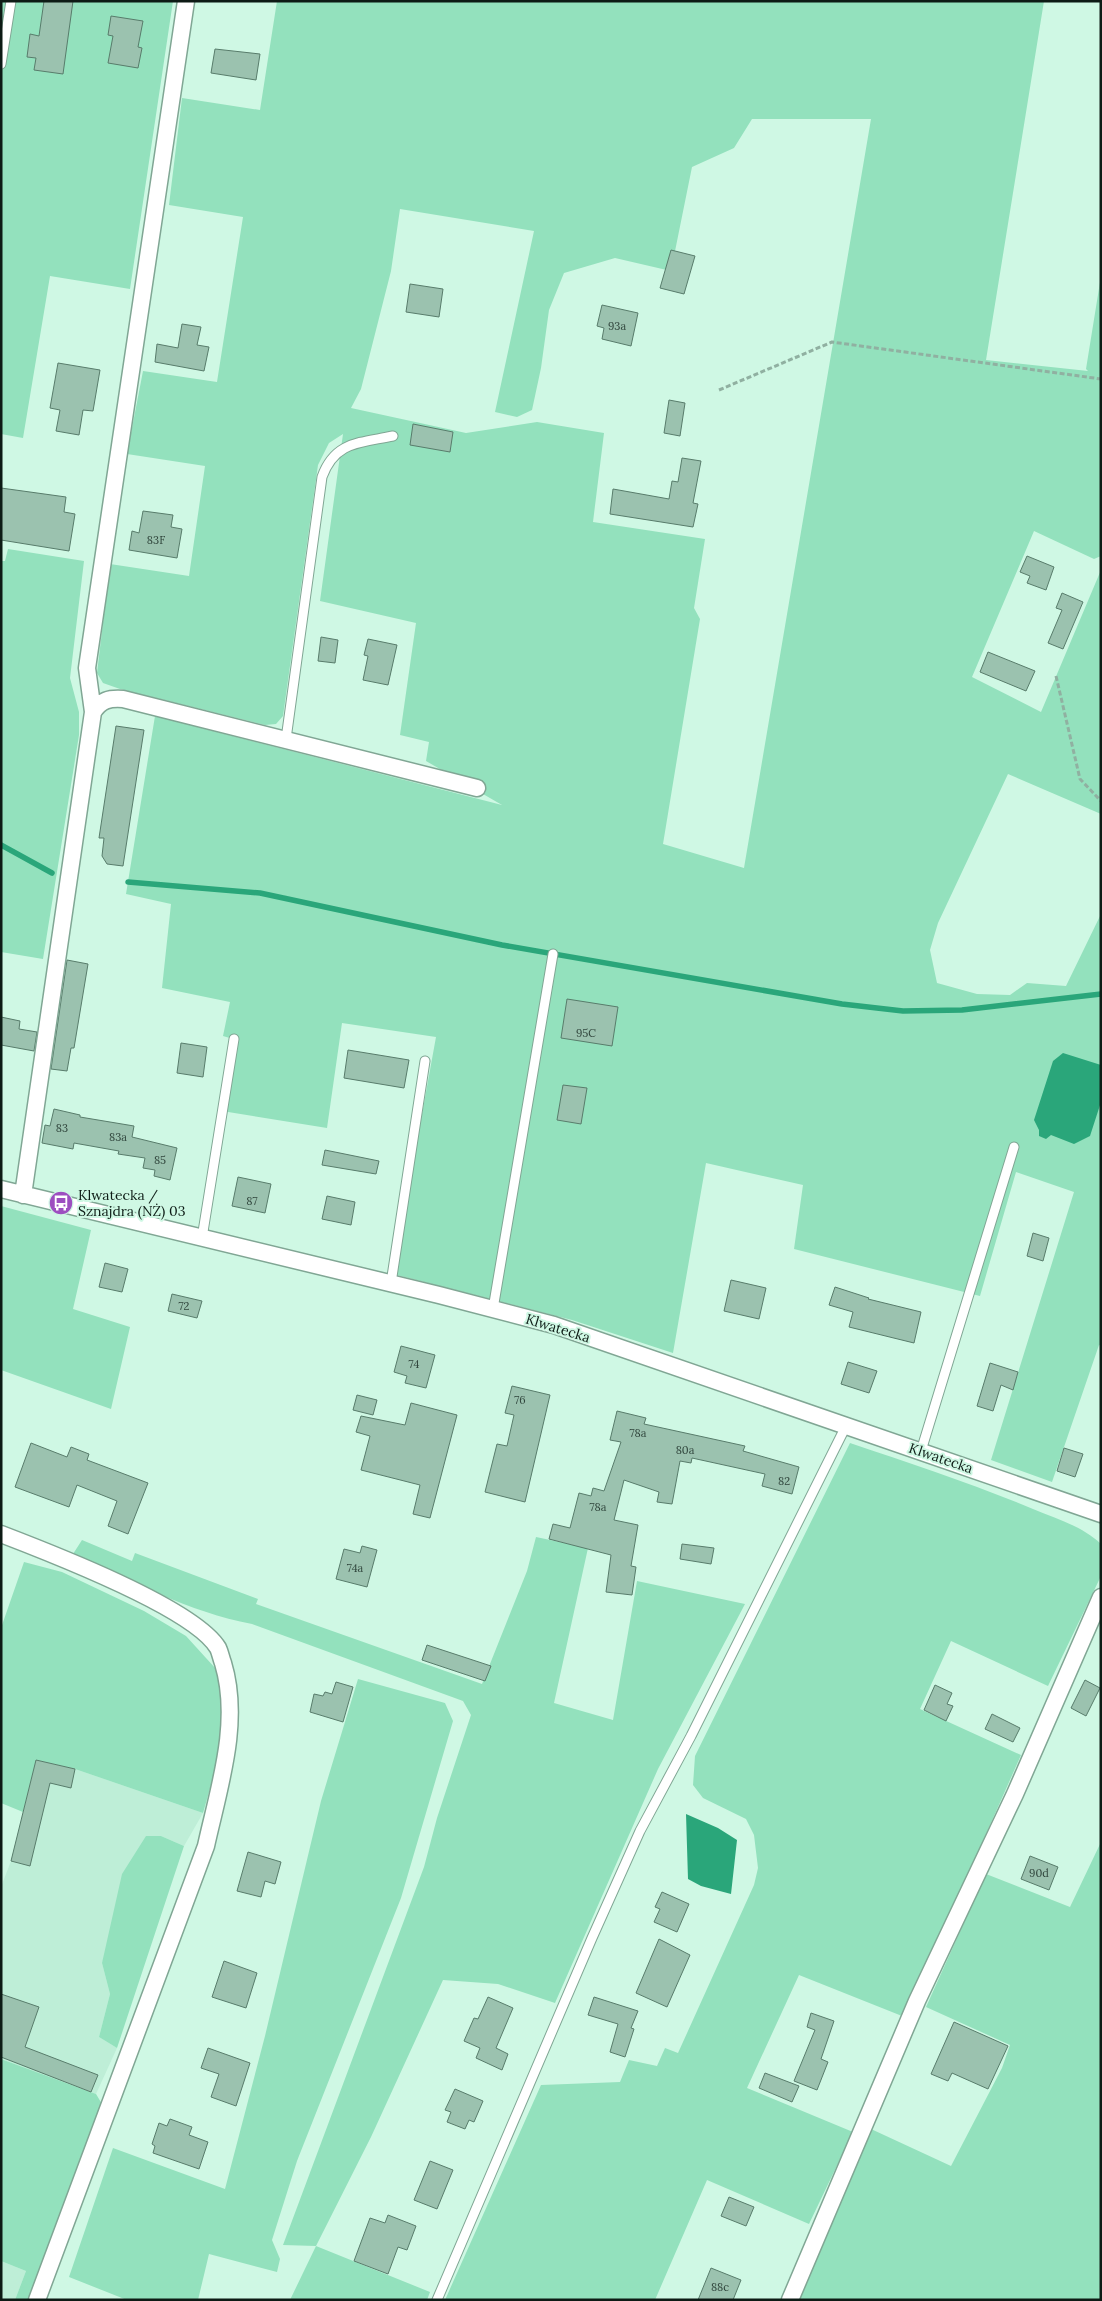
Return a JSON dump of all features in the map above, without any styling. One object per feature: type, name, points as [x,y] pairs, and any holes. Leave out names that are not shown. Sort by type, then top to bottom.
[{"type":"street","points":[[23,1195],[93,712],[87,668],[186,1]]},
{"type":"street","points":[[93,712],[98,705],[108,698],[123,699],[476,788]]},
{"type":"street","name":"Klwatecka","points":[[1,1189],[554,1325],[1101,1514]]},
{"type":"street","points":[[1,1534],[64,1558],[168,1608],[199,1629],[218,1648],[229,1682],[231,1711],[221,1779],[206,1846],[37,2300]]},
{"type":"street","points":[[790,2300],[917,2001],[1015,1794],[1101,1597]]},
{"type":"lane","points":[[1,64],[11,1]]},
{"type":"lane","points":[[286,739],[327,463],[344,446],[394,436]]},
{"type":"lane","points":[[493,1309],[553,954]]},
{"type":"lane","points":[[202,1238],[234,1039]]},
{"type":"lane","points":[[391,1284],[425,1061]]},
{"type":"lane","points":[[921,1451],[1014,1147]]},
{"type":"lane","points":[[438,2300],[592,1938],[640,1831],[691,1736],[846,1426]]},
{"type":"path","points":[[719,390],[832,342],[1101,379]]},
{"type":"path","points":[[1056,676],[1080,779],[1101,801]]},
{"type":"shaded area","points":[[1,1],[173,1],[130,289],[50,276],[23,438],[1,434]]},
{"type":"shaded area","points":[[277,1],[1044,1],[986,360],[1088,371],[1086,369],[1101,276],[1101,556],[1094,559],[1034,531],[972,677],[1041,712],[1101,570],[1101,814],[1008,774],[938,923],[930,950],[937,983],[977,994],[1010,995],[1027,983],[1066,986],[1101,914],[1101,1346],[1099,1345],[1052,1482],[991,1460],[1074,1192],[1016,1172],[980,1296],[794,1249],[803,1185],[706,1163],[673,1353],[572,1320],[393,1274],[436,1037],[342,1023],[327,1128],[222,1111],[233,1039],[223,1036],[230,1002],[162,988],[171,904],[126,894],[155,716],[502,805],[426,761],[429,742],[400,735],[416,623],[320,601],[343,434],[329,443],[318,465],[283,716],[276,724],[265,725],[120,689],[103,683],[97,673],[110,564],[189,576],[205,466],[127,454],[143,371],[217,382],[243,217],[169,205],[182,98],[260,110]],"holes":[[[752,119],[871,119],[744,868],[663,844],[700,619],[694,608],[705,539],[593,522],[604,433],[537,422],[466,433],[351,408],[361,389],[391,271],[400,209],[534,231],[495,412],[517,417],[532,410],[541,368],[549,310],[564,273],[615,258],[671,271],[692,167],[734,148]]]},
{"type":"shaded area","points":[[8,549],[84,561],[70,678],[79,712],[79,735],[43,959],[1,952],[1,561],[5,561]]},
{"type":"shaded area","points":[[1063,1053],[1101,1065],[1101,1102],[1090,1136],[1074,1144],[1051,1135],[1046,1139],[1039,1136],[1039,1130],[1034,1120],[1053,1061]]},
{"type":"shaded area","points":[[1,1206],[91,1230],[73,1309],[130,1327],[111,1409],[1,1370]]},
{"type":"shaded area","points":[[850,1443],[965,1483],[1060,1520],[1086,1532],[1101,1544],[1101,1576],[1048,1686],[951,1641],[920,1709],[1021,1755],[902,2016],[799,1975],[747,2088],[853,2132],[809,2224],[707,2180],[655,2300],[445,2300],[541,2085],[620,2082],[629,2060],[657,2066],[665,2048],[678,2053],[754,1885],[758,1868],[754,1835],[746,1819],[703,1798],[693,1785],[695,1756]]},
{"type":"shaded area","points":[[536,1537],[588,1548],[554,1703],[613,1720],[637,1581],[745,1604],[658,1769],[555,2003],[498,1984],[443,1980],[371,2137],[316,2246],[283,2245],[424,1867],[437,1818],[471,1715],[463,1701],[252,1624],[229,1619],[183,1604],[139,1585],[73,1554],[82,1540],[132,1561],[135,1553],[258,1599],[256,1604],[482,1684],[527,1571]]},
{"type":"shaded area","points":[[24,1562],[62,1572],[144,1611],[186,1636],[216,1669],[225,1704],[221,1750],[203,1813],[75,1769],[36,1760],[23,1812],[1,1803],[1,1628]]},
{"type":"shaded area","points":[[358,1679],[445,1703],[453,1721],[401,1898],[297,2161],[272,2240],[280,2259],[277,2272],[209,2254],[198,2300],[127,2300],[69,2277],[113,2148],[225,2189],[265,2036],[321,1801]]},
{"type":"shaded area","points":[[36,1760],[75,1769],[203,1813],[184,1846],[161,1836],[102,1963],[110,1994],[99,2037],[117,2048],[96,2094],[1,2059],[1,1887],[11,1861]]},
{"type":"shaded area","points":[[686,1814],[718,1828],[737,1840],[731,1894],[701,1886],[688,1879]]},
{"type":"shaded area","points":[[146,1836],[161,1836],[184,1846],[117,2048],[99,2037],[110,1994],[102,1963],[122,1874]]},
{"type":"shaded area","points":[[1101,1842],[1101,2300],[799,2300],[871,2129],[951,2166],[1002,2068],[1010,2045],[926,2007],[986,1874],[1070,1907]]},
{"type":"shaded area","points":[[1,2059],[96,2094],[102,2104],[28,2300],[15,2300],[26,2271],[1,2261]]},
{"type":"shaded area","points":[[316,2246],[430,2292],[427,2300],[290,2300]]},
{"type":"shaded area","points":[[1,2261],[26,2271],[15,2300],[1,2300]]},
{"type":"building","points":[[44,1],[73,1],[63,74],[34,70],[36,58],[27,57],[30,34],[39,36]]},
{"type":"building","points":[[111,16],[143,21],[138,47],[142,48],[138,68],[108,63],[113,36],[108,35]]},
{"type":"building","points":[[215,49],[260,54],[256,80],[211,73]]},
{"type":"building","points":[[671,250],[695,256],[684,294],[660,288]]},
{"type":"building","points":[[410,284],[443,289],[439,317],[406,312]]},
{"type":"building","points":[[602,305],[638,313],[631,346],[602,339],[604,328],[597,326]]},
{"type":"building","points":[[182,324],[201,327],[197,345],[209,347],[204,371],[155,362],[157,344],[178,348]]},
{"type":"building","points":[[58,363],[100,370],[93,411],[83,410],[79,435],[56,431],[60,410],[50,408]]},
{"type":"building","points":[[669,400],[685,403],[680,436],[664,433]]},
{"type":"building","points":[[413,424],[453,432],[450,452],[410,445]]},
{"type":"building","points":[[682,458],[701,461],[693,503],[698,504],[693,527],[610,514],[613,489],[669,499],[672,481],[678,482]]},
{"type":"building","points":[[1,488],[66,497],[64,512],[75,514],[69,551],[1,540]]},
{"type":"building","points":[[143,511],[173,515],[171,527],[182,529],[177,558],[129,550],[132,531],[139,533]]},
{"type":"building","points":[[1027,556],[1054,567],[1046,590],[1027,583],[1030,576],[1020,572]]},
{"type":"building","points":[[1062,593],[1083,602],[1063,649],[1048,643],[1062,610],[1056,608]]},
{"type":"building","points":[[321,637],[338,640],[335,663],[318,661]]},
{"type":"building","points":[[368,639],[397,645],[388,685],[363,680],[368,656],[364,655]]},
{"type":"building","points":[[988,652],[1035,671],[1026,691],[980,672]]},
{"type":"building","points":[[116,726],[144,730],[123,866],[107,864],[102,856],[104,838],[99,838]]},
{"type":"building","points":[[67,960],[88,964],[74,1048],[71,1048],[67,1071],[51,1069]]},
{"type":"building","points":[[567,999],[618,1007],[612,1046],[561,1038]]},
{"type":"building","points":[[1,1017],[20,1021],[19,1029],[37,1032],[34,1051],[1,1045]]},
{"type":"building","points":[[181,1043],[207,1047],[203,1077],[177,1073]]},
{"type":"building","points":[[348,1050],[409,1060],[404,1088],[344,1078]]},
{"type":"building","points":[[563,1085],[587,1088],[581,1124],[557,1120]]},
{"type":"building","points":[[54,1109],[80,1115],[80,1117],[134,1126],[132,1137],[177,1148],[170,1180],[154,1176],[155,1170],[143,1168],[145,1158],[118,1154],[119,1151],[74,1143],[73,1149],[42,1143],[45,1125],[50,1126]]},
{"type":"building","points":[[325,1150],[379,1161],[376,1174],[322,1165]]},
{"type":"building","points":[[238,1177],[271,1184],[265,1213],[232,1206]]},
{"type":"building","points":[[327,1196],[355,1202],[351,1225],[322,1219]]},
{"type":"building","points":[[1033,1233],[1049,1238],[1043,1261],[1027,1256]]},
{"type":"building","points":[[105,1263],[128,1269],[122,1292],[99,1287]]},
{"type":"building","points":[[731,1280],[766,1288],[759,1319],[724,1311]]},
{"type":"building","points":[[835,1287],[868,1299],[921,1312],[914,1343],[849,1327],[853,1312],[829,1305]]},
{"type":"building","points":[[172,1294],[202,1301],[197,1318],[168,1311]]},
{"type":"building","points":[[401,1346],[435,1355],[426,1388],[405,1383],[407,1376],[394,1372]]},
{"type":"building","points":[[848,1362],[877,1371],[869,1393],[841,1384]]},
{"type":"building","points":[[990,1363],[1018,1372],[1013,1390],[1001,1385],[993,1411],[977,1406]]},
{"type":"building","points":[[512,1386],[550,1395],[525,1502],[485,1492],[497,1444],[507,1446],[514,1415],[505,1413]]},
{"type":"building","points":[[357,1395],[377,1400],[373,1415],[353,1410]]},
{"type":"building","points":[[411,1403],[457,1415],[430,1518],[413,1514],[420,1485],[361,1470],[370,1436],[356,1432],[361,1416],[405,1425]]},
{"type":"building","points":[[617,1411],[646,1418],[644,1424],[745,1446],[743,1451],[799,1467],[792,1494],[762,1486],[765,1474],[692,1458],[691,1463],[680,1461],[672,1504],[657,1502],[659,1492],[624,1480],[614,1520],[638,1525],[631,1566],[636,1567],[632,1595],[606,1592],[611,1555],[549,1539],[553,1524],[570,1528],[579,1493],[591,1496],[593,1488],[604,1491],[621,1442],[610,1440]]},
{"type":"building","points":[[31,1443],[67,1457],[71,1447],[89,1454],[87,1460],[148,1483],[128,1534],[108,1526],[117,1501],[77,1485],[69,1507],[15,1487]]},
{"type":"building","points":[[1064,1448],[1083,1454],[1075,1477],[1057,1471]]},
{"type":"building","points":[[682,1544],[714,1548],[711,1564],[680,1559]]},
{"type":"building","points":[[362,1546],[377,1550],[367,1587],[336,1579],[344,1549],[360,1553]]},
{"type":"building","points":[[427,1645],[491,1666],[485,1681],[422,1660]]},
{"type":"building","points":[[1085,1680],[1100,1688],[1086,1716],[1071,1708]]},
{"type":"building","points":[[336,1682],[353,1687],[343,1722],[310,1712],[314,1694],[323,1696],[325,1692],[332,1694]]},
{"type":"building","points":[[935,1685],[952,1693],[947,1704],[953,1706],[946,1721],[924,1710]]},
{"type":"building","points":[[992,1714],[1020,1728],[1013,1742],[985,1729]]},
{"type":"building","points":[[36,1760],[75,1769],[71,1788],[50,1783],[30,1866],[11,1861]]},
{"type":"building","points":[[248,1852],[281,1862],[275,1884],[265,1881],[261,1897],[237,1891]]},
{"type":"building","points":[[1030,1856],[1058,1867],[1049,1890],[1021,1879]]},
{"type":"building","points":[[662,1892],[689,1904],[677,1932],[654,1922],[660,1909],[655,1907]]},
{"type":"building","points":[[659,1939],[690,1955],[667,2007],[636,1993]]},
{"type":"building","points":[[224,1961],[257,1973],[246,2008],[212,1997]]},
{"type":"building","points":[[1,1994],[39,2007],[25,2047],[98,2075],[91,2092],[1,2057]]},
{"type":"building","points":[[488,1997],[513,2008],[496,2048],[508,2054],[502,2070],[476,2058],[480,2048],[464,2041],[474,2018],[478,2019]]},
{"type":"building","points":[[594,1997],[638,2011],[631,2028],[634,2029],[625,2057],[610,2052],[618,2024],[588,2015]]},
{"type":"building","points":[[811,2013],[834,2021],[821,2059],[828,2062],[817,2090],[794,2081],[815,2030],[807,2027]]},
{"type":"building","points":[[954,2022],[1008,2046],[988,2089],[952,2073],[948,2081],[931,2074]]},
{"type":"building","points":[[208,2048],[250,2063],[236,2106],[211,2097],[219,2074],[201,2068]]},
{"type":"building","points":[[765,2073],[799,2086],[792,2102],[759,2088]]},
{"type":"building","points":[[455,2089],[483,2101],[474,2122],[469,2120],[465,2129],[447,2122],[451,2112],[445,2110]]},
{"type":"building","points":[[170,2119],[192,2127],[189,2135],[208,2142],[199,2169],[153,2153],[155,2146],[152,2144],[159,2123],[167,2126]]},
{"type":"building","points":[[430,2161],[453,2170],[437,2209],[414,2200]]},
{"type":"building","points":[[729,2197],[754,2207],[746,2226],[721,2216]]},
{"type":"building","points":[[388,2215],[416,2226],[407,2250],[398,2247],[388,2274],[354,2261],[370,2218],[385,2223]]},
{"type":"building","points":[[711,2268],[741,2280],[733,2300],[698,2300]]},
{"type":"waterway","points":[[1,845],[52,873]]},
{"type":"waterway","points":[[128,882],[260,893],[502,945],[842,1004],[903,1011],[962,1010],[1101,994]]},
{"type":"place","name":"Klwatecka / Sznajdra (NŻ) 03","points":[[61,1203]]}]
